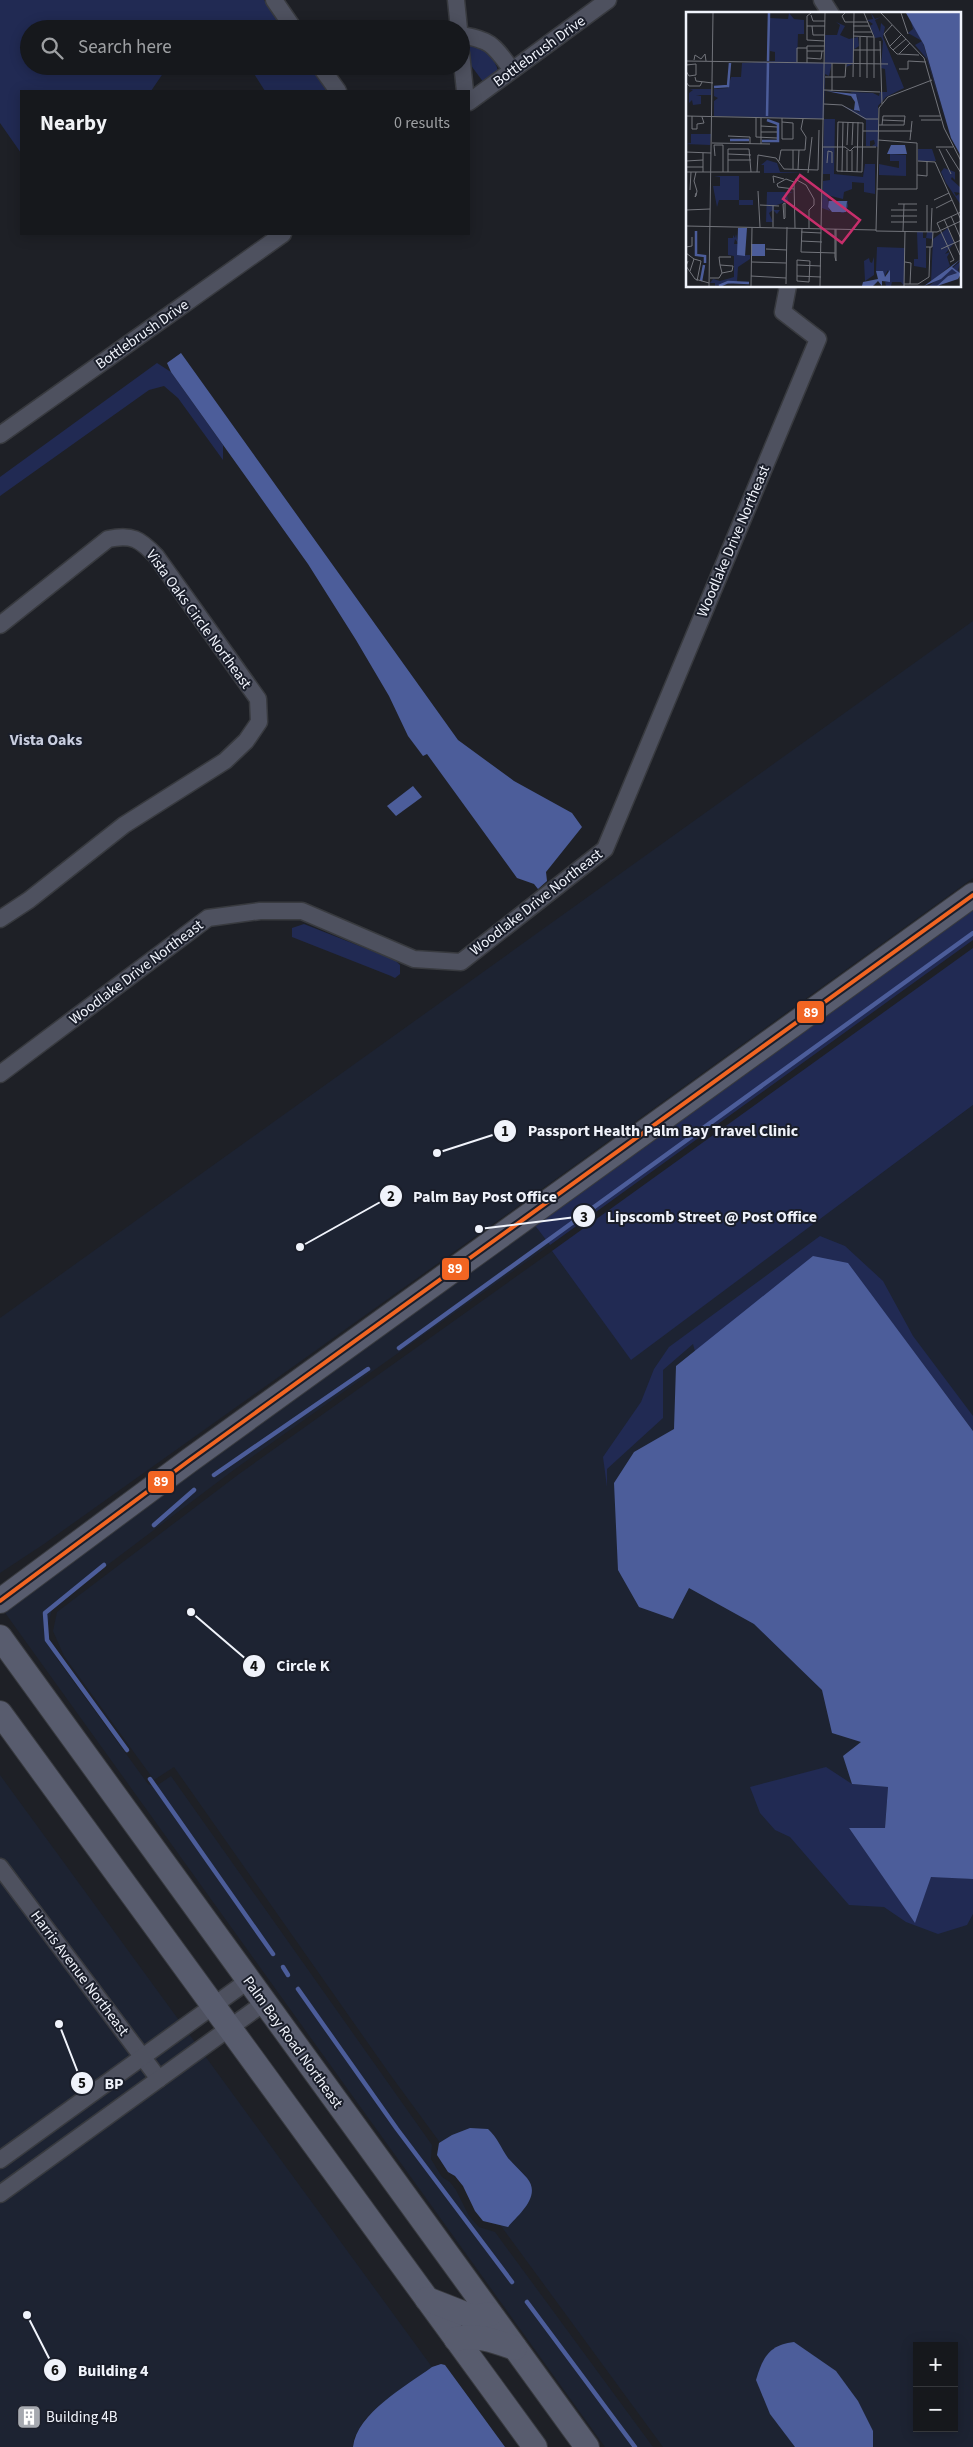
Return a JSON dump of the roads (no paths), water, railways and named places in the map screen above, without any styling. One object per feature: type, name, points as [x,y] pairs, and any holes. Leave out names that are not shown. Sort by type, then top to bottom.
[{"type":"main road","points":[[0,1601],[190,1460],[973,895]]},
{"type":"main road","name":"Palm Bay Road Northeast","points":[[0,1637],[587,2447]]},
{"type":"main road","points":[[0,1713],[534,2447]]},
{"type":"main road","points":[[428,2299],[473,2316],[490,2314]]},
{"type":"main road","points":[[456,2338],[469,2336],[485,2338],[515,2348]]},
{"type":"street","points":[[274,0],[288,20]]},
{"type":"street","points":[[456,0],[458,20]]},
{"type":"street","name":"Bottlebrush Drive","points":[[470,101],[608,0]]},
{"type":"street","points":[[822,0],[830,12]]},
{"type":"street","points":[[470,37],[483,39],[495,47],[512,70]]},
{"type":"street","points":[[326,75],[337,90]]},
{"type":"street","points":[[463,75],[465,90]]},
{"type":"street","name":"Bottlebrush Drive","points":[[0,435],[282,235]]},
{"type":"street","name":"Woodlake Drive Northeast","points":[[0,1074],[208,918],[260,911],[302,911],[414,959],[461,962],[605,849],[818,339],[783,312],[788,288]]},
{"type":"street","name":"Vista Oaks Circle Northeast","points":[[0,625],[108,539],[126,536],[144,543],[162,564],[258,699],[259,722],[246,741],[225,761],[124,825],[36,895],[0,919]]},
{"type":"street","name":"Harris Avenue Northeast","points":[[0,1868],[159,2079]]},
{"type":"street","points":[[0,2160],[249,1980]]},
{"type":"street","points":[[0,2194],[264,2003]]},
{"type":"waterway","points":[[399,1348],[973,933]]},
{"type":"waterway","points":[[214,1475],[368,1369]]},
{"type":"waterway","points":[[154,1525],[194,1490]]},
{"type":"waterway","points":[[104,1565],[45,1613],[47,1640],[127,1750]]},
{"type":"waterway","points":[[150,1779],[273,1954]]},
{"type":"waterway","points":[[283,1967],[288,1975]]},
{"type":"waterway","points":[[298,1989],[397,2129],[512,2282]]},
{"type":"waterway","points":[[527,2302],[635,2447]]},
{"type":"place","name":"Passport Health Palm Bay Travel Clinic","points":[[437,1153]]},
{"type":"place","name":"Lipscomb Street @ Post Office","points":[[479,1229]]},
{"type":"place","name":"Palm Bay Post Office","points":[[300,1247]]},
{"type":"place","name":"Circle K","points":[[191,1612]]},
{"type":"place","name":"BP","points":[[59,2024]]},
{"type":"place","name":"Building 4","points":[[27,2315]]},
{"type":"place","name":"Building 4B","points":[[29,2417]]},
{"type":"district","name":"Vista Oaks","points":[[46,739]]}]
